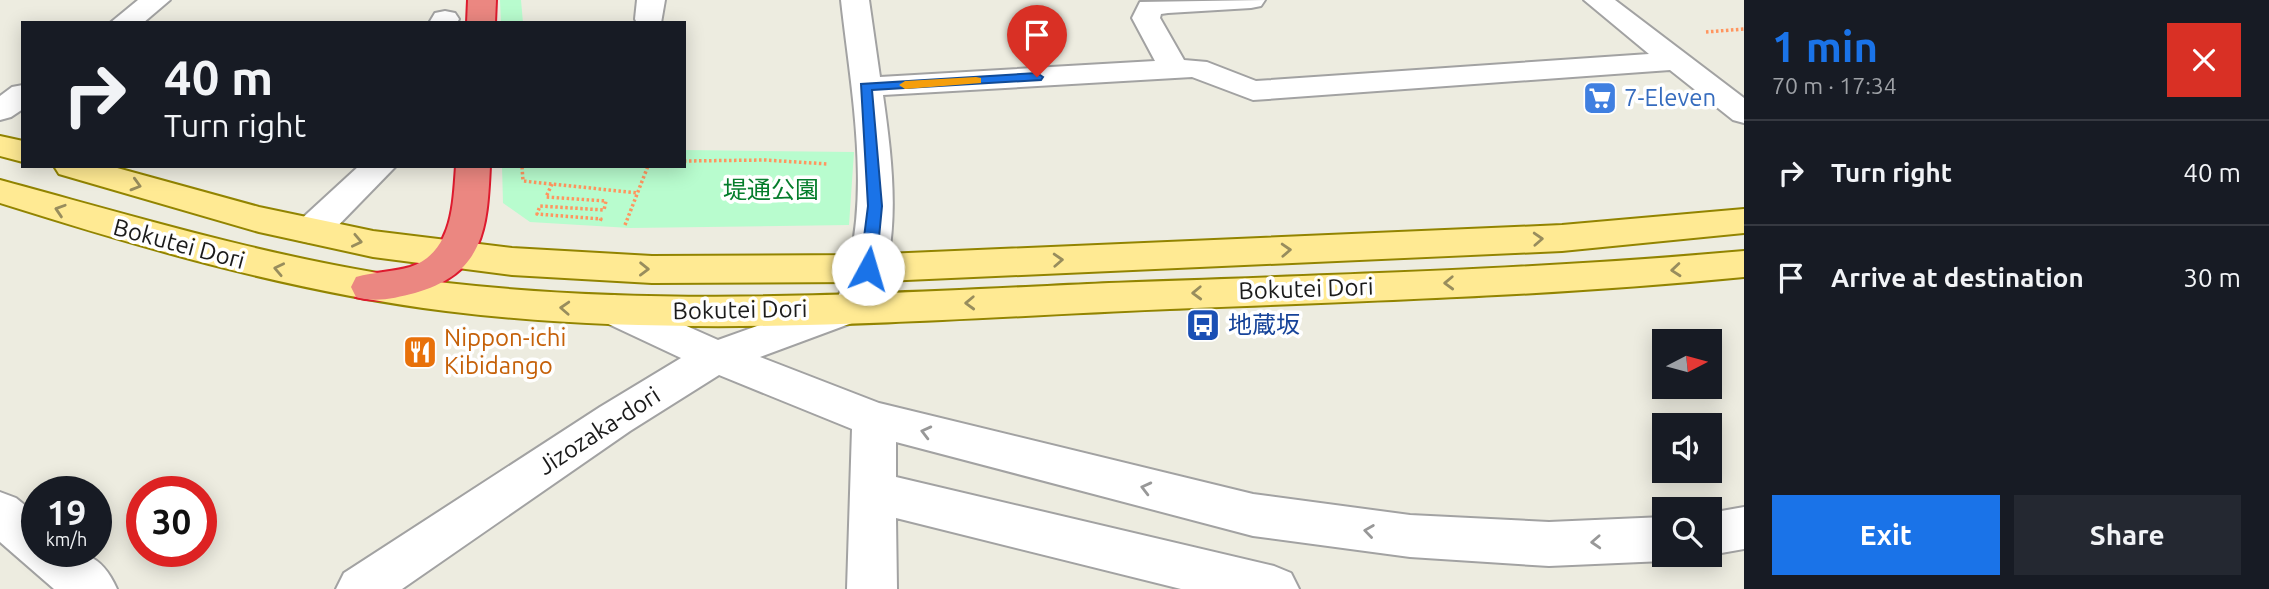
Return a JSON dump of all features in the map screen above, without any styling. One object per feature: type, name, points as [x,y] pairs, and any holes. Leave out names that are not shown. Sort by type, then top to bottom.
[{"type":"highway","points":[[481,21],[482,0]]},
{"type":"highway","points":[[370,287],[403,284],[425,278],[441,268],[454,255],[468,222],[473,178]]},
{"type":"main road","points":[[0,146],[21,151]]},
{"type":"main road","name":"Bokutei Dori","points":[[78,168],[250,218],[373,244],[550,264],[861,288],[1586,277],[1744,264]]},
{"type":"main road","name":"Bokutei Dori","points":[[0,191],[135,233],[243,262],[370,287],[530,306],[614,310],[723,311],[861,288],[1562,238],[1744,221]]},
{"type":"street","points":[[127,21],[156,0]]},
{"type":"street","points":[[855,0],[875,206],[861,288]]},
{"type":"street","points":[[1174,69],[1146,18],[1150,8],[1251,0]]},
{"type":"street","points":[[1598,0],[1744,113]]},
{"type":"street","points":[[865,87],[1196,68],[1253,91],[1677,61]]},
{"type":"street","points":[[0,110],[21,95]]},
{"type":"street","points":[[311,231],[377,168]]},
{"type":"street","name":"Jizozaka-dori","points":[[361,589],[615,419],[716,357],[861,288]]},
{"type":"street","points":[[614,310],[716,357],[874,419],[1253,515],[1410,536],[1549,544],[1652,540]]},
{"type":"street","points":[[872,589],[874,419]]},
{"type":"street","points":[[874,492],[1275,589]]},
{"type":"street","points":[[0,513],[21,531]]},
{"type":"street","points":[[1722,532],[1744,528]]},
{"type":"street","points":[[64,567],[92,589]]},
{"type":"path","points":[[686,162],[765,160],[834,164]]},
{"type":"path","points":[[522,168],[523,181],[638,193]]},
{"type":"path","points":[[624,227],[647,168]]},
{"type":"path","points":[[552,184],[546,197],[606,201],[604,210],[540,206],[537,214],[601,219],[597,228]]},
{"type":"green space","points":[[500,0],[521,0],[523,21],[501,21]]},
{"type":"green space","name":"堤通公園","points":[[686,150],[854,152],[849,225],[630,228],[530,222],[503,203],[502,168],[686,168]]},
{"type":"slow traffic","points":[[905,85],[976,81]]},
{"type":"place","name":"7-Eleven","points":[[1600,98]]},
{"type":"place","name":"地蔵坂","points":[[1203,325]]},
{"type":"place","name":"Nippon-ichi Kibidango","points":[[420,352]]},
{"type":"route","points":[[868,269],[875,206],[865,87],[1037,77]]}]
